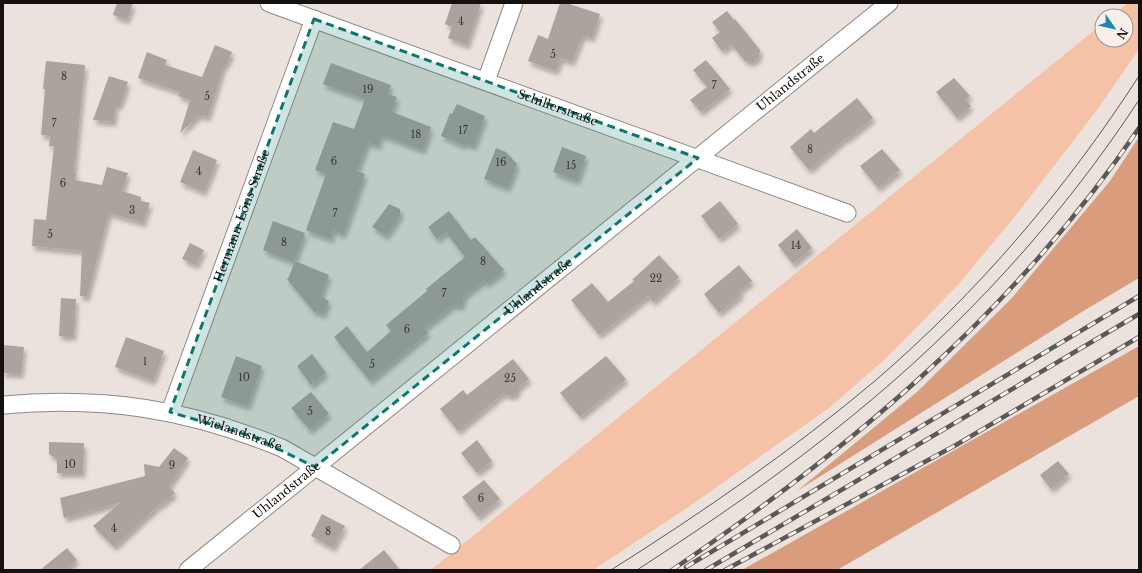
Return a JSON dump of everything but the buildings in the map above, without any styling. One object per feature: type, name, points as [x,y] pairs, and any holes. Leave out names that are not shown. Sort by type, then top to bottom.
[{"type":"street","name":"Schillerstraße","points":[[269,3],[847,213]]},
{"type":"street","points":[[486,82],[514,3]]},
{"type":"street","name":"Uhlandstraße","points":[[188,570],[889,3]]},
{"type":"street","name":"Hermann-Löns-Straße","points":[[170,412],[314,19]]},
{"type":"street","name":"Wielandstraße","points":[[3,405],[66,402],[101,403],[170,412],[226,427],[282,448],[452,544]]},
{"type":"highlighted area","points":[[314,19],[698,158],[315,467],[254,437],[170,412]]},
{"type":"shaded area","points":[[1128,3],[1139,3],[1139,49],[1097,110],[1020,210],[958,285],[884,360],[829,408],[687,508],[593,570],[431,570],[1094,31],[1094,48],[1134,48],[1134,8],[1122,8]]},
{"type":"shaded area","points":[[1139,137],[1139,278],[1080,313],[797,491],[917,392],[1011,299],[1110,181]]},
{"type":"shaded area","points":[[1139,346],[1139,396],[837,570],[742,570]]},
{"type":"tram line","points":[[611,570],[680,526],[780,456],[845,406],[914,346],[985,275],[1051,199],[1111,118],[1139,76]]},
{"type":"tram line","points":[[637,570],[774,477],[852,416],[893,382],[932,346],[971,308],[1043,229],[1077,187],[1139,100]]},
{"type":"railway","points":[[672,570],[804,475],[866,425],[927,372],[985,316],[1039,257],[1091,194],[1139,128]]},
{"type":"railway","points":[[686,567],[1139,296]]},
{"type":"railway","points":[[706,570],[1139,314]]},
{"type":"railway","points":[[725,570],[956,445],[1139,337]]}]
